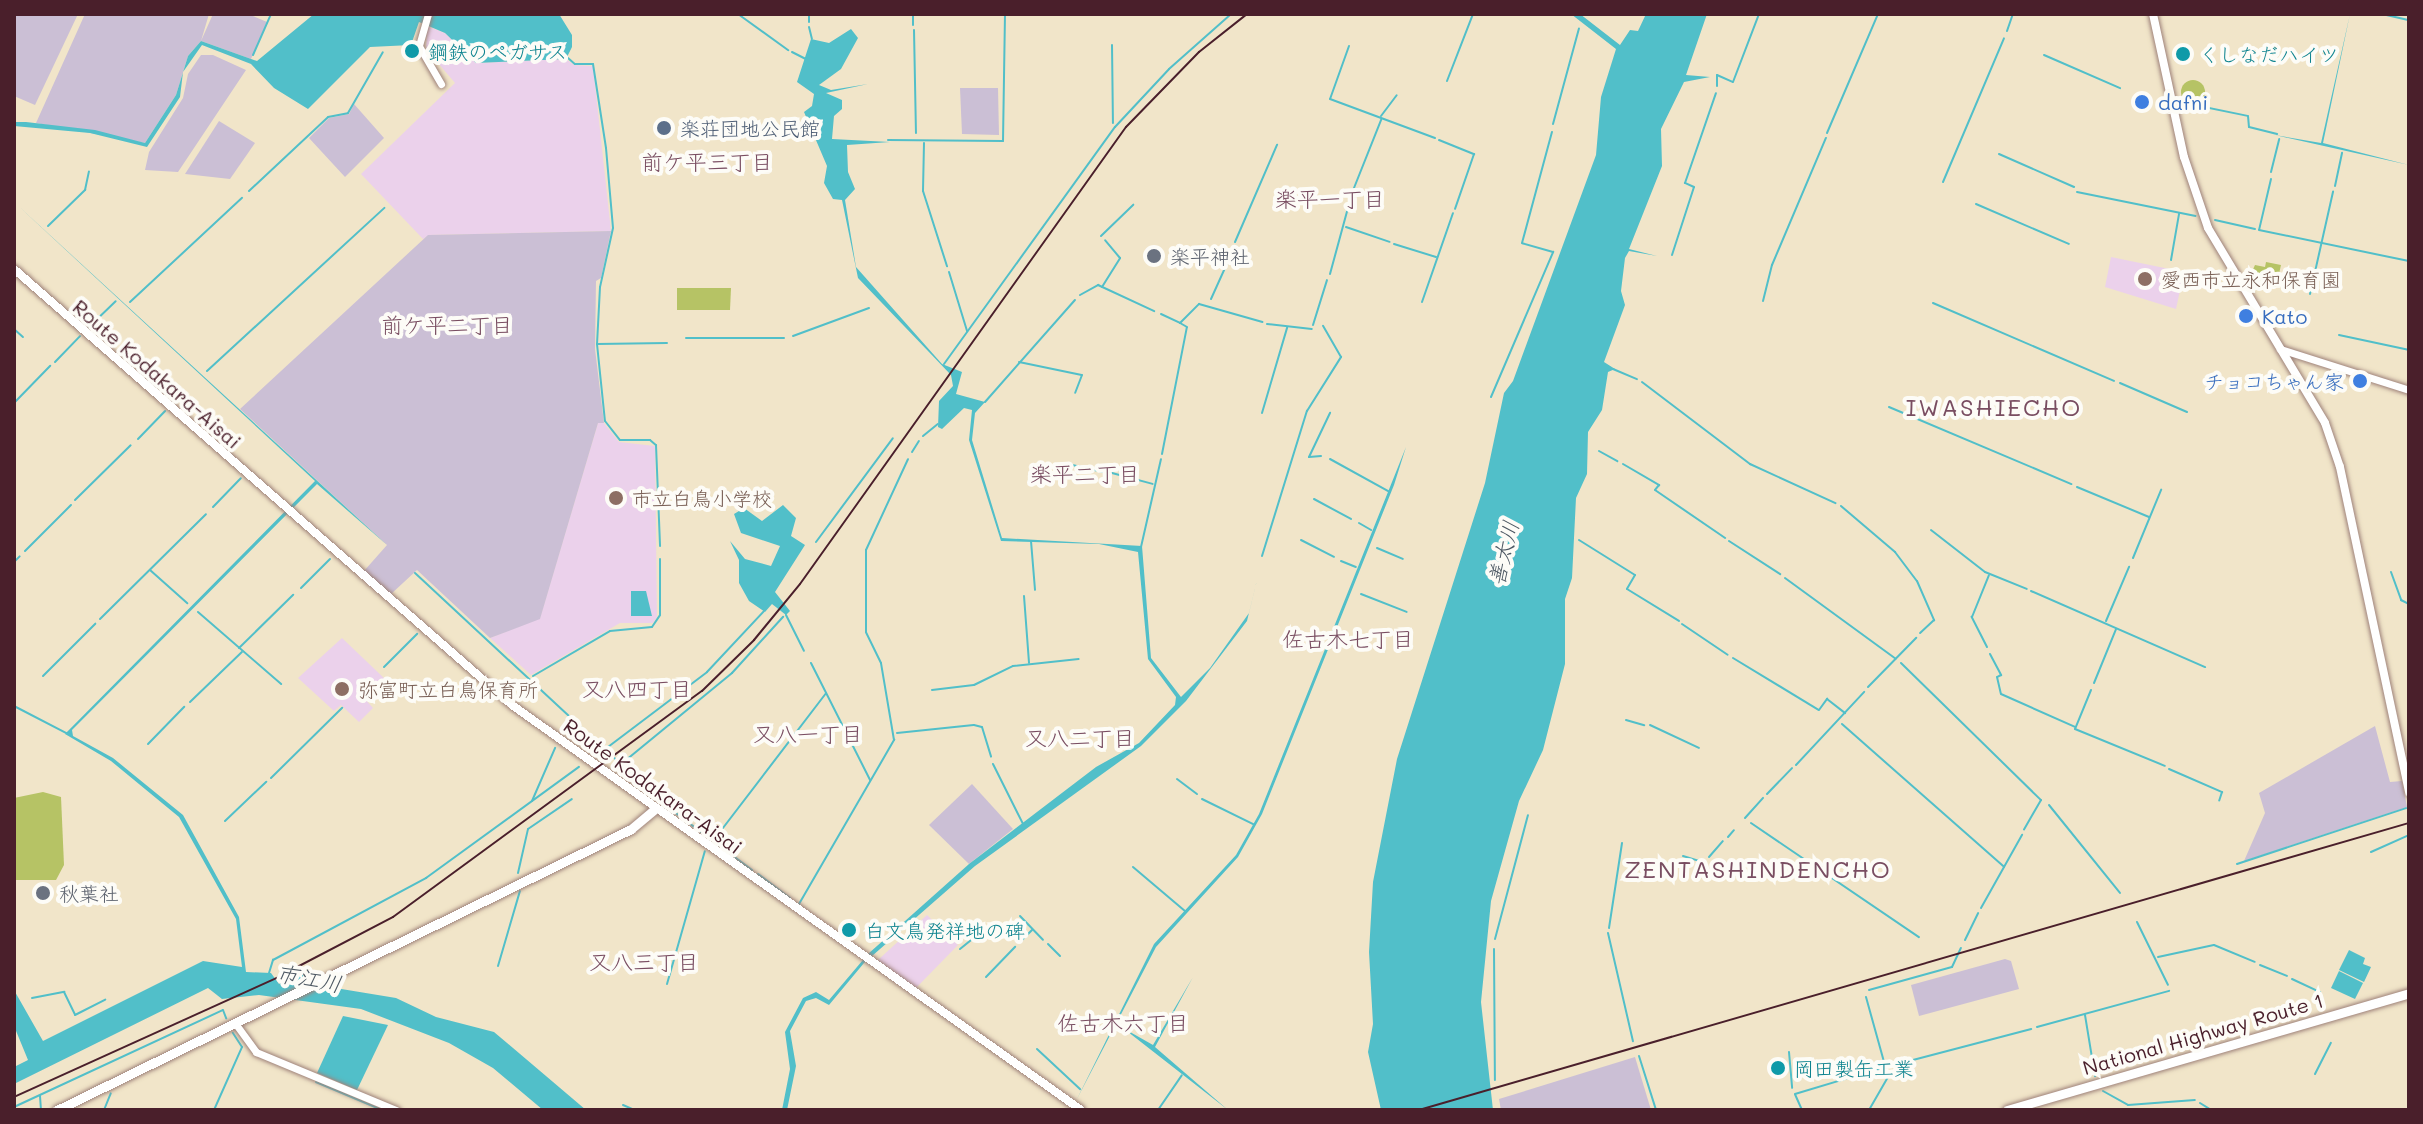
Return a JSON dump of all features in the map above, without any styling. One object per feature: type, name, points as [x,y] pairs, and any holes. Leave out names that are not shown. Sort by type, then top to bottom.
[{"type":"main road","points":[[2153,14],[2193,189],[2229,267],[2325,423],[2340,467],[2409,793]]},
{"type":"main road","name":"Route Kodakara-Aisai","points":[[14,269],[512,705],[1081,1110]]},
{"type":"main road","points":[[57,1110],[631,829],[655,809]]},
{"type":"main road","name":"National Highway Route 1","points":[[2007,1110],[2409,993]]},
{"type":"street","points":[[428,14],[423,26],[422,55],[441,84]]},
{"type":"street","points":[[2280,349],[2409,390]]},
{"type":"street","points":[[235,1023],[256,1052],[396,1110]]},
{"type":"shaded area","points":[[14,14],[78,14],[35,105],[14,96]]},
{"type":"shaded area","points":[[85,14],[209,14],[201,41],[188,56],[176,95],[145,143],[36,123]]},
{"type":"shaded area","points":[[213,14],[248,14],[267,22],[251,59],[201,41]]},
{"type":"shaded area","points":[[427,26],[445,33],[476,63],[566,59],[574,65],[593,66],[611,231],[429,235],[423,239],[361,174],[455,83],[426,49]]},
{"type":"shaded area","points":[[201,55],[213,55],[246,70],[178,172],[145,170],[149,152],[183,98],[188,74]]},
{"type":"shaded area","points":[[960,88],[998,88],[999,135],[962,134]]},
{"type":"shaded area","points":[[354,104],[384,138],[345,177],[309,138],[329,118],[349,114]]},
{"type":"shaded area","points":[[219,121],[255,143],[230,179],[185,174]]},
{"type":"shaded area","points":[[611,231],[601,278],[596,281],[595,349],[604,423],[598,423],[540,619],[490,638],[417,570],[390,595],[364,571],[387,545],[240,409],[428,235]]},
{"type":"shaded area","name":"愛西市立永和保育園","points":[[2111,257],[2184,272],[2176,309],[2105,287]]},
{"type":"shaded area","name":"市立白鳥小学校","points":[[598,423],[604,423],[619,442],[655,446],[657,617],[653,623],[620,623],[531,675],[490,638],[540,618]]},
{"type":"shaded area","name":"弥富町立白鳥保育所","points":[[342,638],[385,679],[364,698],[373,708],[359,722],[341,705],[334,711],[298,678]]},
{"type":"shaded area","points":[[2375,726],[2390,782],[2402,781],[2407,807],[2244,861],[2265,813],[2259,793]]},
{"type":"shaded area","points":[[972,784],[1013,829],[969,864],[929,825]]},
{"type":"shaded area","points":[[927,915],[958,945],[915,989],[878,960]]},
{"type":"shaded area","points":[[2005,959],[2011,961],[2019,989],[1919,1016],[1911,985]]},
{"type":"shaded area","points":[[1635,1057],[1651,1110],[1501,1110],[1499,1099]]},
{"type":"green space","points":[[2188,80],[2198,80],[2205,87],[2205,97],[2198,104],[2188,104],[2181,97],[2181,87]]},
{"type":"green space","points":[[2266,262],[2281,265],[2276,287],[2249,278],[2255,265],[2265,267]]},
{"type":"green space","points":[[677,288],[731,288],[730,310],[677,310]]},
{"type":"green space","points":[[43,792],[61,797],[64,865],[56,880],[14,880],[14,798]]},
{"type":"water","points":[[314,14],[559,14],[572,35],[572,47],[566,59],[476,63],[445,33],[419,22],[411,45],[370,47],[308,109],[274,88],[251,64],[202,45],[183,72],[188,56],[201,41],[257,61]]},
{"type":"water","name":"善太川","points":[[1571,14],[1580,14],[1620,45],[1630,30],[1638,31],[1646,14],[1707,14],[1686,75],[1710,77],[1684,82],[1661,129],[1662,166],[1629,249],[1657,256],[1629,251],[1625,258],[1621,291],[1625,305],[1604,362],[1615,369],[1608,372],[1602,410],[1588,432],[1587,474],[1576,498],[1572,578],[1565,599],[1565,664],[1543,750],[1519,801],[1491,901],[1481,1002],[1493,1110],[1381,1110],[1368,1052],[1373,1024],[1369,952],[1373,882],[1397,759],[1485,483],[1504,393],[1513,381],[1596,155],[1601,97],[1616,49]]},
{"type":"water","points":[[2350,14],[2323,143],[2409,165],[2275,135],[2321,143]]},
{"type":"water","points":[[851,29],[858,38],[841,69],[819,85],[831,90],[868,84],[826,93],[842,100],[842,109],[834,116],[832,139],[890,142],[847,145],[848,172],[855,189],[845,200],[856,267],[942,364],[962,372],[956,394],[985,402],[975,413],[972,440],[1002,538],[1142,546],[1151,658],[1181,697],[1210,668],[1249,613],[1247,621],[1186,701],[1141,746],[975,866],[864,963],[829,1005],[816,998],[806,1001],[790,1031],[796,1066],[787,1110],[782,1110],[790,1069],[785,1032],[803,998],[816,992],[829,1000],[868,954],[969,864],[1096,767],[1139,743],[1175,705],[1176,697],[1148,659],[1138,552],[1099,544],[1001,541],[969,440],[972,410],[964,408],[942,429],[938,427],[939,401],[953,386],[951,375],[858,278],[842,200],[833,199],[824,183],[827,166],[804,112],[812,106],[814,94],[797,82],[811,39],[829,43]]},
{"type":"water","points":[[183,72],[180,97],[147,147],[90,133],[14,126],[14,122],[26,122],[95,130],[145,143],[176,95]]},
{"type":"water","points":[[14,202],[387,545],[317,484],[72,730],[73,736],[113,758],[183,815],[239,917],[246,972],[271,973],[279,984],[302,974],[311,984],[396,998],[436,1017],[494,1032],[586,1110],[543,1110],[493,1068],[449,1043],[361,1009],[259,995],[222,999],[208,988],[14,1084],[14,1067],[28,1060],[14,1026],[14,990],[43,1041],[203,961],[242,967],[236,919],[179,817],[111,761],[65,734],[315,481]]},
{"type":"water","points":[[1406,447],[1394,485],[1262,814],[1238,857],[1156,947],[1077,1099],[1154,944],[1236,855],[1259,814]]},
{"type":"water","points":[[783,505],[796,518],[791,536],[805,545],[775,592],[790,611],[786,615],[772,604],[765,612],[749,601],[739,583],[739,560],[730,541],[745,559],[771,566],[780,546],[741,533],[734,514],[744,508],[762,521]]},
{"type":"water","points":[[631,591],[646,591],[652,616],[631,616]]},
{"type":"water","points":[[2349,950],[2365,958],[2363,964],[2371,967],[2364,982],[2339,970]]},
{"type":"water","points":[[2339,971],[2363,983],[2355,999],[2331,988]]},
{"type":"water","points":[[1193,977],[1155,1047],[1228,1110],[1123,1028],[1153,1045]]},
{"type":"water","points":[[343,1016],[388,1025],[357,1090],[317,1073]]},
{"type":"waterway","points":[[253,55],[271,14]]},
{"type":"waterway","points":[[738,14],[788,50]]},
{"type":"waterway","points":[[809,14],[809,22]]},
{"type":"waterway","points":[[913,14],[913,25]]},
{"type":"waterway","points":[[888,140],[1003,141],[1005,14]]},
{"type":"waterway","points":[[944,364],[1115,127],[1169,69],[1231,14]]},
{"type":"waterway","points":[[1447,81],[1473,14]]},
{"type":"waterway","points":[[1717,86],[1717,75],[1733,82],[1759,14]]},
{"type":"waterway","points":[[1827,133],[1878,14]]},
{"type":"waterway","points":[[2007,31],[2013,14]]},
{"type":"waterway","points":[[2382,14],[2409,20]]},
{"type":"waterway","points":[[809,27],[812,39]]},
{"type":"waterway","points":[[1553,124],[1579,28]]},
{"type":"waterway","points":[[914,30],[916,133]]},
{"type":"waterway","points":[[1943,182],[2004,38]]},
{"type":"waterway","points":[[1112,45],[1113,123]]},
{"type":"waterway","points":[[1349,46],[1330,99],[1435,138]]},
{"type":"waterway","points":[[249,191],[328,117],[348,113],[383,52]]},
{"type":"waterway","points":[[792,52],[806,59]]},
{"type":"waterway","points":[[2044,55],[2120,88]]},
{"type":"waterway","points":[[568,58],[575,64],[593,64],[606,148],[613,228],[600,287],[597,344],[605,421],[620,440],[650,440],[656,445],[660,546]]},
{"type":"waterway","points":[[1672,255],[1694,187],[1685,183],[1716,93]]},
{"type":"waterway","points":[[1381,116],[1397,95]]},
{"type":"waterway","points":[[2180,102],[2248,116],[2249,127],[2277,134]]},
{"type":"waterway","points":[[1330,274],[1352,193],[1381,120]]},
{"type":"waterway","points":[[1491,397],[1553,252],[1522,243],[1552,132]]},
{"type":"waterway","points":[[1763,301],[1772,265],[1826,138]]},
{"type":"waterway","points":[[2271,172],[2279,139]]},
{"type":"waterway","points":[[1439,140],[1474,154],[1455,209]]},
{"type":"waterway","points":[[924,143],[923,191],[947,266]]},
{"type":"waterway","points":[[1235,242],[1277,145]]},
{"type":"waterway","points":[[2335,186],[2342,153]]},
{"type":"waterway","points":[[1999,154],[2074,187]]},
{"type":"waterway","points":[[48,226],[85,190],[89,171]]},
{"type":"waterway","points":[[2271,179],[2259,230],[2409,261]]},
{"type":"waterway","points":[[2077,192],[2196,216]]},
{"type":"waterway","points":[[2310,294],[2333,192]]},
{"type":"waterway","points":[[130,302],[242,198]]},
{"type":"waterway","points":[[1976,204],[2069,244]]},
{"type":"waterway","points":[[1101,236],[1133,205]]},
{"type":"waterway","points":[[207,371],[384,208]]},
{"type":"waterway","points":[[1422,302],[1453,213]]},
{"type":"waterway","points":[[2171,260],[2179,214]]},
{"type":"waterway","points":[[2215,220],[2255,229]]},
{"type":"waterway","points":[[1346,227],[1390,242]]},
{"type":"waterway","points":[[1102,287],[1120,258],[1105,240]]},
{"type":"waterway","points":[[1394,244],[1436,257]]},
{"type":"waterway","points":[[1211,299],[1234,248]]},
{"type":"waterway","points":[[949,272],[967,331]]},
{"type":"waterway","points":[[1313,325],[1327,280]]},
{"type":"waterway","points":[[1080,295],[1098,285],[1154,311]]},
{"type":"waterway","points":[[985,402],[1075,300]]},
{"type":"waterway","points":[[89,327],[116,301]]},
{"type":"waterway","points":[[1933,303],[2114,381]]},
{"type":"waterway","points":[[1161,314],[1180,323],[1199,304],[1262,322]]},
{"type":"waterway","points":[[793,336],[869,308]]},
{"type":"waterway","points":[[1162,454],[1187,327],[1180,323]]},
{"type":"waterway","points":[[1267,324],[1312,329]]},
{"type":"waterway","points":[[1262,556],[1307,411],[1341,357],[1323,326]]},
{"type":"waterway","points":[[1262,413],[1287,328]]},
{"type":"waterway","points":[[14,329],[23,337]]},
{"type":"waterway","points":[[2339,335],[2409,350]]},
{"type":"waterway","points":[[55,362],[80,336]]},
{"type":"waterway","points":[[686,338],[784,338]]},
{"type":"waterway","points":[[597,344],[667,343]]},
{"type":"waterway","points":[[1019,362],[1082,375],[1075,393]]},
{"type":"waterway","points":[[14,403],[50,366]]},
{"type":"waterway","points":[[1613,369],[1637,379]]},
{"type":"waterway","points":[[1642,382],[1750,464],[1835,503]]},
{"type":"waterway","points":[[2120,383],[2187,412]]},
{"type":"waterway","points":[[1889,407],[2071,484]]},
{"type":"waterway","points":[[138,439],[165,411]]},
{"type":"waterway","points":[[1321,456],[1309,457],[1330,413]]},
{"type":"waterway","points":[[923,436],[938,424]]},
{"type":"waterway","points":[[816,542],[893,438]]},
{"type":"waterway","points":[[912,452],[919,441]]},
{"type":"waterway","points":[[75,500],[131,445]]},
{"type":"waterway","points":[[1599,451],[1617,461]]},
{"type":"waterway","points":[[799,904],[894,740],[881,663],[866,632],[866,550],[908,459]]},
{"type":"waterway","points":[[1141,547],[1161,459]]},
{"type":"waterway","points":[[1330,459],[1390,492]]},
{"type":"waterway","points":[[1068,464],[1104,472]]},
{"type":"waterway","points":[[1623,464],[1659,485],[1655,490],[1725,538]]},
{"type":"waterway","points":[[1112,473],[1153,484]]},
{"type":"waterway","points":[[213,507],[241,478]]},
{"type":"waterway","points":[[2077,487],[2149,517]]},
{"type":"waterway","points":[[2133,558],[2161,490]]},
{"type":"waterway","points":[[1314,499],[1351,519]]},
{"type":"waterway","points":[[25,551],[71,505]]},
{"type":"waterway","points":[[1841,506],[1895,552],[1917,581],[1934,620],[1920,633]]},
{"type":"waterway","points":[[100,619],[206,514]]},
{"type":"waterway","points":[[1359,523],[1371,530]]},
{"type":"waterway","points":[[1931,530],[1985,572],[2027,589]]},
{"type":"waterway","points":[[1301,540],[1334,557]]},
{"type":"waterway","points":[[1579,540],[1635,575],[1627,589],[1679,621]]},
{"type":"waterway","points":[[1031,541],[1035,590]]},
{"type":"waterway","points":[[1729,541],[1780,574]]},
{"type":"waterway","points":[[1377,548],[1403,559]]},
{"type":"waterway","points":[[14,562],[20,556]]},
{"type":"waterway","points":[[301,588],[330,559]]},
{"type":"waterway","points":[[533,676],[610,631],[652,627],[660,615],[660,559]]},
{"type":"waterway","points":[[1341,561],[1356,567]]},
{"type":"waterway","points":[[2106,621],[2129,567]]},
{"type":"waterway","points":[[150,570],[187,603]]},
{"type":"waterway","points":[[2391,572],[2401,600],[2409,604]]},
{"type":"waterway","points":[[415,573],[570,717]]},
{"type":"waterway","points":[[1987,647],[1972,617],[1989,575]]},
{"type":"waterway","points":[[1785,578],[1896,659]]},
{"type":"waterway","points":[[2031,591],[2205,667]]},
{"type":"waterway","points":[[1361,594],[1407,612]]},
{"type":"waterway","points":[[239,648],[293,595]]},
{"type":"waterway","points":[[1024,596],[1029,663]]},
{"type":"waterway","points":[[604,750],[707,672],[764,611]]},
{"type":"waterway","points":[[198,612],[281,684]]},
{"type":"waterway","points":[[786,615],[804,651]]},
{"type":"waterway","points":[[620,765],[732,673],[783,617]]},
{"type":"waterway","points":[[43,676],[95,624]]},
{"type":"waterway","points":[[1682,624],[1728,655]]},
{"type":"waterway","points":[[2094,683],[2116,629]]},
{"type":"waterway","points":[[384,667],[417,634]]},
{"type":"waterway","points":[[1868,687],[1916,638]]},
{"type":"waterway","points":[[190,702],[242,652]]},
{"type":"waterway","points":[[1990,654],[2001,675],[1997,677],[2001,694],[2075,727]]},
{"type":"waterway","points":[[1733,658],[1819,710],[1827,699],[1845,713]]},
{"type":"waterway","points":[[932,690],[974,685],[1013,666],[1079,659]]},
{"type":"waterway","points":[[811,663],[870,780]]},
{"type":"waterway","points":[[1901,663],[2041,800],[2024,830]]},
{"type":"waterway","points":[[2091,690],[2075,729],[2165,766]]},
{"type":"waterway","points":[[1796,765],[1864,692]]},
{"type":"waterway","points":[[713,841],[826,693]]},
{"type":"waterway","points":[[14,706],[66,733]]},
{"type":"waterway","points":[[148,744],[184,707]]},
{"type":"waterway","points":[[271,778],[342,708]]},
{"type":"waterway","points":[[1626,720],[1644,725]]},
{"type":"waterway","points":[[576,723],[668,807]]},
{"type":"waterway","points":[[1842,724],[2004,867]]},
{"type":"waterway","points":[[897,733],[974,725],[982,727],[991,757]]},
{"type":"waterway","points":[[1650,725],[1699,748]]},
{"type":"waterway","points":[[532,801],[555,748]]},
{"type":"waterway","points":[[993,764],[1023,824]]},
{"type":"waterway","name":"市江川","points":[[269,973],[273,960],[426,878],[579,767]]},
{"type":"waterway","points":[[1767,794],[1792,768]]},
{"type":"waterway","points":[[2169,769],[2222,792],[2219,801]]},
{"type":"waterway","points":[[1177,779],[1197,794]]},
{"type":"waterway","points":[[225,821],[266,782]]},
{"type":"waterway","points":[[1745,818],[1763,798]]},
{"type":"waterway","points":[[518,873],[528,829],[572,799]]},
{"type":"waterway","points":[[1202,799],[1253,824]]},
{"type":"waterway","points":[[2049,805],[2120,893]]},
{"type":"waterway","points":[[2237,864],[2406,808]]},
{"type":"waterway","points":[[673,811],[752,870]]},
{"type":"waterway","points":[[1495,939],[1528,815]]},
{"type":"waterway","points":[[1751,823],[1919,937]]},
{"type":"waterway","points":[[1728,837],[1734,830]]},
{"type":"waterway","points":[[1981,908],[2022,835]]},
{"type":"waterway","points":[[2371,852],[2409,835]]},
{"type":"waterway","points":[[1709,857],[1723,841]]},
{"type":"waterway","points":[[1609,928],[1622,843]]},
{"type":"waterway","points":[[667,984],[705,851]]},
{"type":"waterway","points":[[1683,856],[1703,862]]},
{"type":"waterway","points":[[1133,867],[1185,911]]},
{"type":"waterway","points":[[758,874],[790,898]]},
{"type":"waterway","points":[[498,966],[520,891]]},
{"type":"waterway","points":[[1965,940],[1978,913]]},
{"type":"waterway","points":[[1020,916],[1043,940]]},
{"type":"waterway","points":[[2137,922],[2168,985]]},
{"type":"waterway","points":[[1020,942],[1032,930]]},
{"type":"waterway","points":[[960,949],[982,931]]},
{"type":"waterway","points":[[1608,933],[1633,1041]]},
{"type":"waterway","points":[[1048,944],[1060,956]]},
{"type":"waterway","points":[[2158,957],[2214,945],[2255,962]]},
{"type":"waterway","points":[[986,977],[1015,947]]},
{"type":"waterway","points":[[1869,990],[1952,967],[1961,948]]},
{"type":"waterway","points":[[1494,949],[1495,1080]]},
{"type":"waterway","points":[[2260,965],[2287,976]]},
{"type":"waterway","points":[[2292,979],[2320,992]]},
{"type":"waterway","points":[[2037,1027],[2169,991]]},
{"type":"waterway","points":[[32,998],[64,992],[75,1015],[105,1000]]},
{"type":"waterway","points":[[1866,997],[1884,1062]]},
{"type":"waterway","points":[[14,1107],[223,1010],[226,1018]]},
{"type":"waterway","points":[[2085,1015],[2095,1076]]},
{"type":"waterway","points":[[1890,1066],[2031,1029]]},
{"type":"waterway","points":[[214,1110],[242,1047],[233,1033]]},
{"type":"waterway","points":[[2315,1074],[2331,1043]]},
{"type":"waterway","points":[[1037,1049],[1080,1089]]},
{"type":"waterway","points":[[1789,1052],[1792,1088]]},
{"type":"waterway","points":[[1639,1056],[1656,1110]]},
{"type":"waterway","points":[[1869,1110],[1888,1077],[1885,1067]]},
{"type":"waterway","points":[[1869,1073],[1883,1068]]},
{"type":"waterway","points":[[1158,1110],[1182,1075]]},
{"type":"waterway","points":[[1802,1110],[1795,1094],[1855,1076]]},
{"type":"waterway","points":[[316,1082],[382,1110]]},
{"type":"waterway","points":[[2103,1091],[2128,1105],[2195,1100]]},
{"type":"waterway","points":[[104,1110],[111,1093]]},
{"type":"waterway","points":[[40,1096],[41,1110]]},
{"type":"waterway","points":[[2200,1103],[2211,1110]]},
{"type":"waterway","points":[[623,1105],[635,1110]]},
{"type":"railway","points":[[14,1097],[278,977],[393,917],[702,691],[754,640],[800,584],[1126,127],[1199,52],[1247,14]]},
{"type":"railway","points":[[1419,1110],[2409,823]]},
{"type":"place","name":"鋼鉄のペガサス","points":[[412,51]]},
{"type":"place","name":"くしなだハイツ","points":[[2183,54]]},
{"type":"place","name":"dafni","points":[[2142,102]]},
{"type":"place","name":"楽荘団地公民館","points":[[664,128]]},
{"type":"place","name":"楽平神社","points":[[1154,256]]},
{"type":"place","name":"愛西市立永和保育園","points":[[2145,279]]},
{"type":"place","name":"Kato","points":[[2246,316]]},
{"type":"place","name":"チョコちゃん家","points":[[2360,381]]},
{"type":"place","name":"市立白鳥小学校","points":[[616,498]]},
{"type":"place","name":"弥富町立白鳥保育所","points":[[342,689]]},
{"type":"place","name":"秋葉社","points":[[43,893]]},
{"type":"place","name":"白文鳥発祥地の碑","points":[[849,930]]},
{"type":"place","name":"岡田製缶工業","points":[[1778,1068]]},
{"type":"district","name":"前ケ平三丁目","points":[[707,162]]},
{"type":"district","name":"楽平一丁目","points":[[1330,199]]},
{"type":"district","name":"前ケ平二丁目","points":[[447,325]]},
{"type":"district","name":"IWASHIECHO","points":[[1994,407]]},
{"type":"district","name":"楽平二丁目","points":[[1085,474]]},
{"type":"district","name":"佐古木七丁目","points":[[1348,639]]},
{"type":"district","name":"又八四丁目","points":[[637,689]]},
{"type":"district","name":"又八一丁目","points":[[808,734]]},
{"type":"district","name":"又八二丁目","points":[[1080,738]]},
{"type":"district","name":"ZENTASHINDENCHO","points":[[1758,869]]},
{"type":"district","name":"又八三丁目","points":[[644,962]]},
{"type":"district","name":"佐古木六丁目","points":[[1123,1023]]}]
